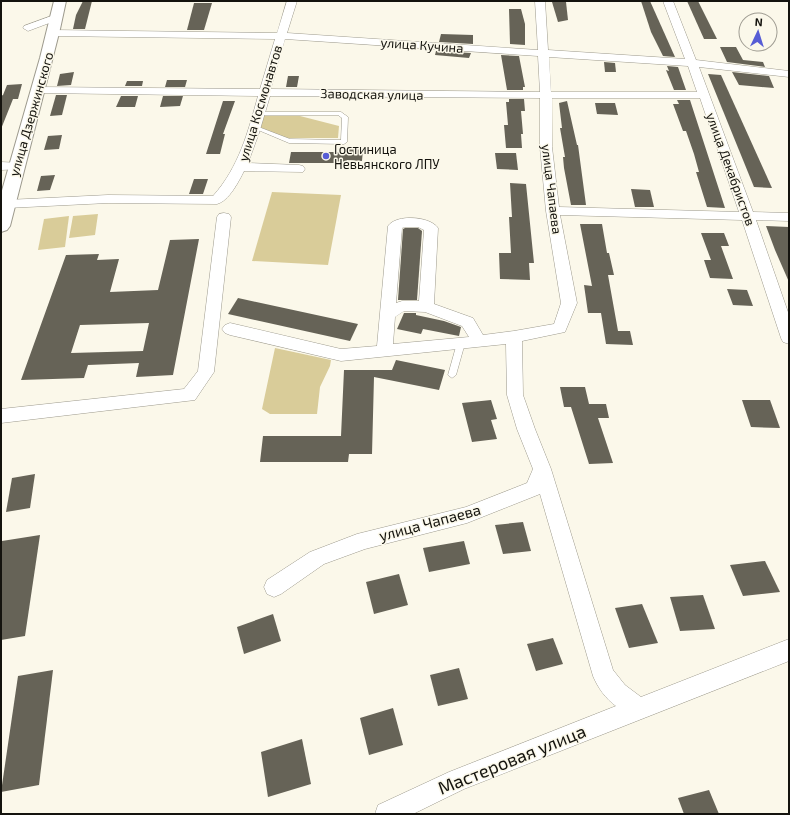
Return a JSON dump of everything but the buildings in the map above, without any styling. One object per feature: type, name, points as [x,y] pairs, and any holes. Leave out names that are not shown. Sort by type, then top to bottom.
[{"type":"main road","name":"улица Дзержинского","points":[[4,206],[8,166],[39,90],[54,33],[60,1]]},
{"type":"street","name":"улица Космонавтов","points":[[4,206],[108,199],[217,200],[224,194],[243,162],[254,127],[260,114],[264,93],[292,1]]},
{"type":"street","name":"улица Чапаева","points":[[230,329],[341,355],[514,337],[560,328],[569,303],[553,211],[546,147],[546,95],[540,1]]},
{"type":"street","name":"улица Декабристов","points":[[668,1],[748,216],[789,338]]},
{"type":"street","points":[[28,28],[57,17]]},
{"type":"street","name":"улица Кучина","points":[[54,33],[281,36],[544,52],[692,63],[789,74]]},
{"type":"street","name":"Заводская улица","points":[[39,90],[264,93],[704,95]]},
{"type":"street","points":[[240,167],[298,169]]},
{"type":"street","points":[[553,211],[789,217]]},
{"type":"street","points":[[1,416],[189,395],[206,372],[224,217]]},
{"type":"street","points":[[384,351],[395,226],[405,222],[424,222],[431,228],[426,307]]},
{"type":"street","points":[[387,314],[402,306],[426,307],[468,322],[479,341]]},
{"type":"street","points":[[514,337],[515,395],[526,429],[542,469],[604,676],[617,693],[639,709]]},
{"type":"street","name":"улица Чапаева","points":[[274,587],[317,558],[364,540],[467,515],[534,488],[542,469]]},
{"type":"street","name":"Мастеровая улица","points":[[387,814],[457,780],[789,650]]},
{"type":"lane","points":[[254,127],[289,141],[344,142],[345,117],[340,113],[260,114]]},
{"type":"lane","points":[[452,376],[461,343]]},
{"type":"shaded area","points":[[262,116],[300,116],[339,126],[338,138],[286,138],[259,127]]},
{"type":"shaded area","points":[[272,192],[341,195],[328,265],[252,261]]},
{"type":"shaded area","points":[[98,214],[95,235],[69,238],[73,216]]},
{"type":"shaded area","points":[[69,216],[65,247],[38,250],[44,219]]},
{"type":"shaded area","points":[[275,348],[331,360],[330,366],[320,387],[317,414],[270,414],[262,409]]},
{"type":"place","name":"Гостиница Невьянского ЛПУ","points":[[326,156]]}]
